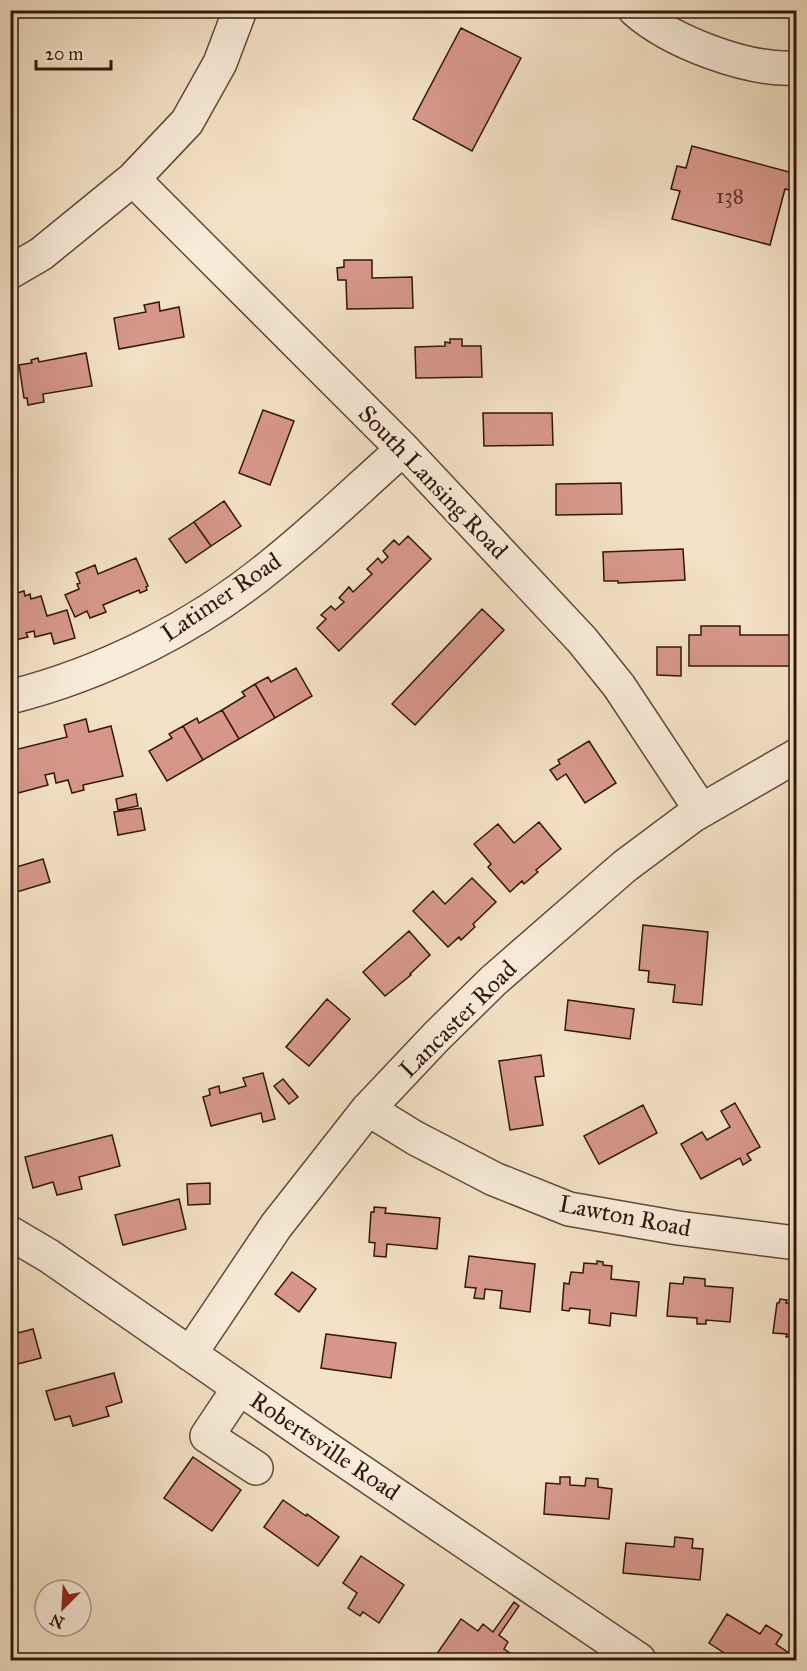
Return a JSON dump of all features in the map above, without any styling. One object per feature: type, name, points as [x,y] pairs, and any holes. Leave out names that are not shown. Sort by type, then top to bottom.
[{"type":"street","points":[[10,272],[41,254],[133,179],[187,122],[220,63],[240,10]]},
{"type":"street","points":[[635,10],[651,24],[686,43],[740,62],[796,68]]},
{"type":"street","name":"South Lansing Road","points":[[133,179],[403,449],[582,640],[620,686],[701,810]]},
{"type":"street","name":"Latimer Road","points":[[10,696],[43,688],[104,665],[144,648],[203,614],[272,565],[403,449]]},
{"type":"street","name":"Lancaster Road","points":[[190,1354],[276,1226],[368,1110],[436,1037],[536,943],[625,866],[701,810],[796,756]]},
{"type":"street","name":"Lawton Road","points":[[368,1110],[415,1138],[494,1179],[569,1209],[678,1228],[796,1243]]},
{"type":"street","name":"Robertsville Road","points":[[10,1233],[49,1256],[636,1660]]},
{"type":"street","points":[[239,1388],[207,1436],[256,1468]]},
{"type":"building","points":[[461,28],[521,58],[472,151],[413,119]]},
{"type":"building","points":[[692,146],[793,173],[789,190],[785,189],[770,245],[672,219],[680,191],[671,189],[677,166],[686,168]]},
{"type":"building","points":[[344,260],[372,260],[372,278],[412,277],[413,308],[347,309],[346,280],[338,280],[337,268],[344,267]]},
{"type":"building","points":[[159,302],[160,311],[179,307],[184,337],[119,349],[114,318],[146,312],[144,305]]},
{"type":"building","points":[[450,339],[462,339],[462,346],[481,346],[482,377],[416,378],[415,347],[445,346],[445,342],[450,343]]},
{"type":"building","points":[[86,353],[92,386],[43,394],[44,402],[28,405],[27,398],[24,398],[19,365],[32,363],[31,360],[38,358],[39,362]]},
{"type":"building","points":[[263,410],[294,421],[270,485],[239,473]]},
{"type":"building","points":[[483,413],[552,413],[553,445],[484,446]]},
{"type":"building","points":[[621,483],[622,514],[556,515],[556,484]]},
{"type":"building","points":[[224,501],[241,526],[211,546],[194,522]]},
{"type":"building","points":[[194,522],[211,546],[186,563],[169,539]]},
{"type":"building","points":[[408,536],[431,559],[339,651],[317,628],[326,619],[321,615],[331,606],[335,610],[344,602],[339,598],[349,587],[353,592],[372,574],[367,569],[378,558],[382,563],[388,557],[383,551],[394,540],[399,545]]},
{"type":"building","points":[[683,549],[685,580],[618,583],[618,581],[604,581],[603,552]]},
{"type":"building","points":[[136,558],[148,586],[147,590],[140,593],[139,590],[103,605],[106,612],[90,618],[87,611],[75,617],[65,595],[79,589],[77,584],[80,583],[76,573],[95,565],[98,574]]},
{"type":"building","points":[[24,591],[25,596],[30,594],[31,599],[41,596],[47,616],[67,610],[75,638],[54,644],[51,633],[35,637],[34,631],[26,633],[28,637],[15,640],[14,636],[10,637],[10,595]]},
{"type":"building","points":[[482,609],[504,630],[415,725],[392,704]]},
{"type":"building","points":[[701,626],[740,626],[740,635],[796,635],[796,666],[689,666],[689,635],[701,635]]},
{"type":"building","points":[[657,647],[681,647],[681,676],[657,675]]},
{"type":"building","points":[[296,668],[312,696],[275,718],[255,684],[268,677],[271,682]]},
{"type":"building","points":[[255,684],[275,718],[239,739],[222,710],[245,696],[242,692]]},
{"type":"building","points":[[222,710],[239,739],[203,760],[183,726],[197,718],[199,723]]},
{"type":"building","points":[[86,719],[89,732],[111,726],[123,776],[83,785],[84,790],[72,793],[68,780],[56,783],[54,773],[45,775],[48,785],[18,793],[10,763],[10,751],[67,737],[64,725]]},
{"type":"building","points":[[183,726],[203,760],[167,781],[149,751],[172,738],[169,734]]},
{"type":"building","points":[[589,741],[616,783],[585,803],[566,774],[557,780],[550,770],[560,764],[558,760]]},
{"type":"building","points":[[136,794],[138,806],[118,810],[116,799]]},
{"type":"building","points":[[141,808],[145,830],[118,835],[114,812]]},
{"type":"building","points":[[539,822],[561,849],[536,870],[538,872],[524,884],[522,881],[510,892],[488,867],[491,864],[474,844],[498,824],[514,843]]},
{"type":"building","points":[[43,859],[50,882],[10,894],[10,869]]},
{"type":"building","points":[[472,878],[496,902],[473,924],[475,927],[461,940],[459,937],[448,947],[413,911],[433,891],[445,904]]},
{"type":"building","points":[[643,925],[708,932],[702,1005],[673,1002],[675,985],[648,982],[649,971],[639,970]]},
{"type":"building","points":[[409,931],[430,955],[411,975],[385,996],[363,972]]},
{"type":"building","points":[[327,999],[350,1019],[309,1066],[286,1047]]},
{"type":"building","points":[[568,1000],[634,1009],[630,1039],[565,1030]]},
{"type":"building","points":[[541,1055],[544,1076],[535,1077],[543,1125],[510,1130],[499,1061]]},
{"type":"building","points":[[263,1073],[275,1119],[263,1122],[261,1113],[211,1126],[203,1097],[210,1095],[209,1089],[219,1086],[220,1093],[246,1086],[243,1078]]},
{"type":"building","points":[[283,1079],[298,1097],[289,1104],[274,1086]]},
{"type":"building","points":[[735,1103],[760,1147],[747,1154],[751,1160],[743,1165],[740,1158],[701,1179],[681,1144],[702,1132],[707,1140],[730,1127],[721,1111]]},
{"type":"building","points":[[643,1105],[657,1133],[599,1164],[584,1136]]},
{"type":"building","points":[[112,1135],[120,1166],[79,1177],[82,1189],[57,1195],[53,1182],[33,1188],[25,1157]]},
{"type":"building","points":[[210,1183],[210,1204],[188,1205],[187,1184]]},
{"type":"building","points":[[179,1199],[186,1229],[123,1245],[115,1215]]},
{"type":"building","points":[[374,1207],[386,1208],[385,1213],[440,1218],[437,1249],[387,1244],[386,1257],[374,1256],[375,1243],[369,1242],[371,1212],[374,1212]]},
{"type":"building","points":[[469,1256],[535,1264],[530,1312],[500,1308],[502,1291],[485,1289],[484,1299],[474,1298],[476,1288],[465,1287]]},
{"type":"building","points":[[597,1261],[603,1262],[603,1265],[612,1266],[611,1279],[639,1282],[636,1316],[611,1313],[610,1326],[589,1323],[590,1310],[570,1308],[569,1311],[562,1310],[564,1283],[569,1284],[571,1272],[583,1273],[584,1263],[597,1264]]},
{"type":"building","points":[[292,1272],[316,1289],[299,1312],[275,1294]]},
{"type":"building","points":[[684,1277],[705,1279],[705,1286],[733,1288],[730,1322],[706,1320],[706,1324],[697,1324],[697,1318],[667,1316],[670,1283],[683,1284]]},
{"type":"building","points":[[780,1299],[796,1305],[796,1336],[786,1337],[787,1334],[773,1333],[777,1303]]},
{"type":"building","points":[[33,1329],[41,1358],[10,1366],[10,1335]]},
{"type":"building","points":[[326,1334],[396,1343],[391,1378],[321,1368]]},
{"type":"building","points":[[114,1373],[122,1402],[106,1407],[109,1416],[73,1426],[70,1416],[55,1420],[46,1391]]},
{"type":"building","points":[[193,1457],[241,1490],[212,1531],[164,1498]]},
{"type":"building","points":[[560,1477],[570,1477],[570,1485],[585,1486],[586,1478],[598,1479],[598,1487],[612,1489],[609,1519],[544,1514],[546,1483],[560,1484]]},
{"type":"building","points":[[283,1500],[339,1537],[318,1566],[264,1527]]},
{"type":"building","points":[[675,1537],[693,1539],[692,1548],[703,1549],[700,1580],[623,1573],[626,1543],[674,1547]]},
{"type":"building","points":[[361,1556],[404,1585],[379,1623],[363,1612],[360,1616],[348,1608],[357,1593],[343,1583]]},
{"type":"building","points":[[514,1602],[519,1606],[499,1635],[508,1642],[504,1649],[520,1660],[443,1660],[436,1655],[461,1619],[478,1631],[483,1624],[493,1632]]},
{"type":"building","points":[[727,1614],[760,1634],[766,1625],[782,1635],[776,1644],[796,1660],[724,1660],[727,1655],[709,1643]]}]
